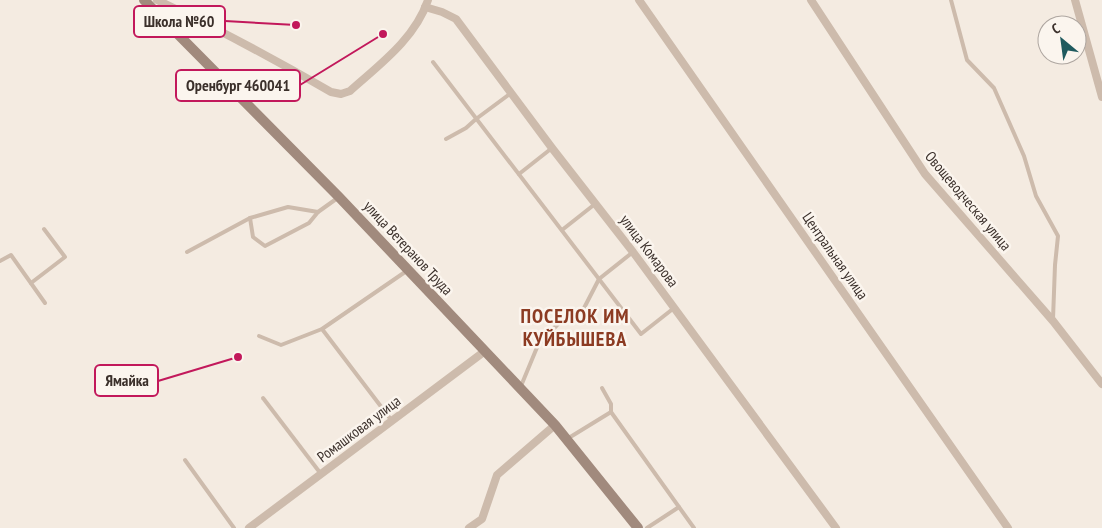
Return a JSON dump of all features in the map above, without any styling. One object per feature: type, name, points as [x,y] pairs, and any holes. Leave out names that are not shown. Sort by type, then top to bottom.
[{"type":"street","name":"улица Ветеранов Труда","points":[[144,0],[339,197],[555,425],[638,528]]},
{"type":"street","points":[[157,0],[266,55],[331,92],[341,94],[350,91],[395,51],[414,27],[426,3]]},
{"type":"street","name":"Центральная улица","points":[[639,0],[1008,528]]},
{"type":"street","name":"Овощеводческая улица","points":[[811,0],[925,174],[1053,320],[1102,384]]},
{"type":"street","points":[[1075,0],[1102,98]]},
{"type":"street","name":"улица Комарова","points":[[426,3],[456,19],[552,148],[633,252],[836,528]]},
{"type":"street","name":"Ромашковая улица","points":[[249,528],[484,351]]},
{"type":"street","points":[[468,528],[482,518],[497,475],[555,425]]},
{"type":"lane","points":[[951,0],[967,60],[994,88],[1024,156],[1036,196],[1058,236],[1053,320]]},
{"type":"lane","points":[[433,62],[641,334],[674,308]]},
{"type":"lane","points":[[446,139],[466,128],[511,93]]},
{"type":"lane","points":[[519,174],[552,148]]},
{"type":"lane","points":[[250,218],[253,237],[266,246],[309,223],[318,212],[339,197]]},
{"type":"lane","points":[[562,230],[595,204]]},
{"type":"lane","points":[[187,252],[250,218],[288,207],[318,212]]},
{"type":"lane","points":[[31,283],[65,257],[44,229]]},
{"type":"lane","points":[[520,388],[538,345],[558,324],[582,310],[599,279],[633,252]]},
{"type":"lane","points":[[0,261],[10,255],[45,303]]},
{"type":"lane","points":[[259,336],[281,345],[322,329],[408,270]]},
{"type":"lane","points":[[322,329],[392,421]]},
{"type":"lane","points":[[602,388],[612,404],[611,412],[694,528]]},
{"type":"lane","points":[[264,398],[321,474]]},
{"type":"lane","points":[[567,439],[611,412]]},
{"type":"lane","points":[[185,460],[234,528]]},
{"type":"lane","points":[[647,528],[679,507]]},
{"type":"place","name":"Школа №60","points":[[296,25]]},
{"type":"place","name":"Оренбург 460041","points":[[383,34]]},
{"type":"place","name":"Ямайка","points":[[238,357]]},
{"type":"district","name":"ПОСЕЛОК ИМ КУЙБЫШЕВА","points":[[575,328]]}]
